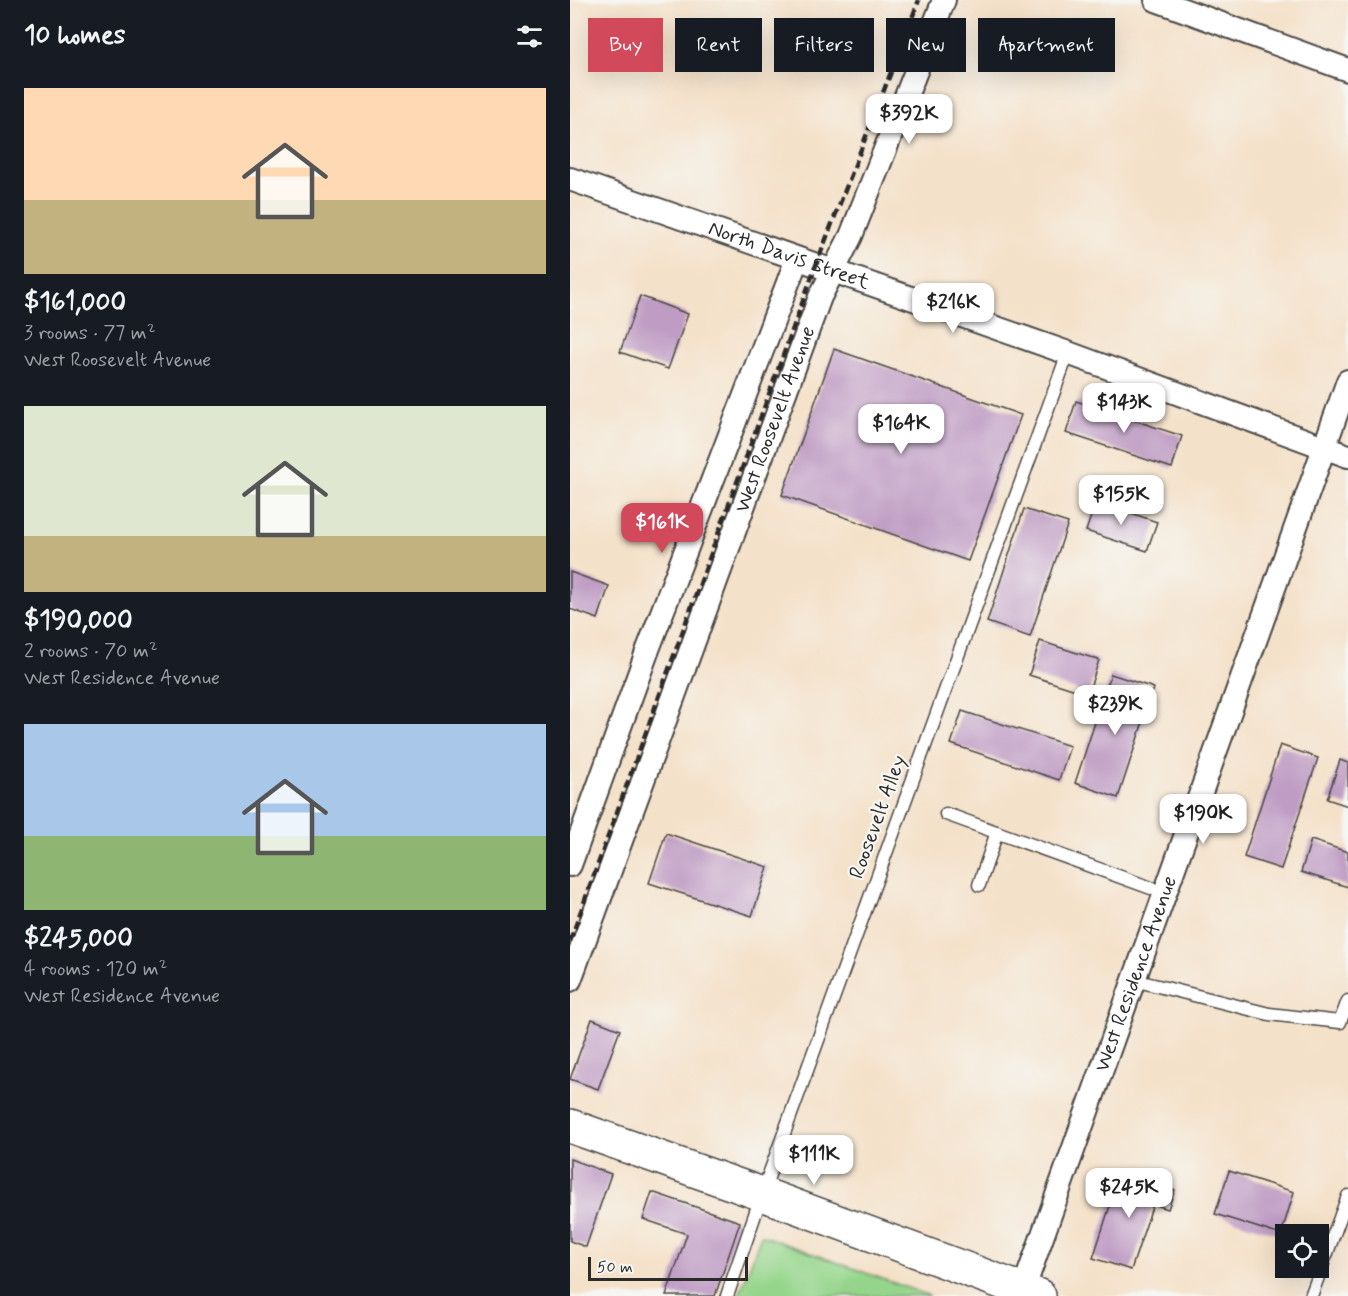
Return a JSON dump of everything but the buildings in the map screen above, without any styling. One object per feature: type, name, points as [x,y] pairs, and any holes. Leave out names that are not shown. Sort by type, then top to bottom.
[{"type":"main road","points":[[570,1126],[762,1194],[1028,1294]]},
{"type":"street","name":"West Roosevelt Avenue","points":[[570,980],[820,297],[851,236],[944,0]]},
{"type":"street","points":[[1156,0],[1348,70]]},
{"type":"street","name":"North Davis Street","points":[[570,179],[1068,352],[1348,456]]},
{"type":"street","name":"West Roosevelt Avenue","points":[[570,865],[647,652],[797,259]]},
{"type":"street","name":"West Residence Avenue","points":[[1028,1294],[1134,980],[1348,381]]},
{"type":"lane","name":"Roosevelt Alley","points":[[727,1296],[1068,352]]},
{"type":"lane","points":[[946,814],[1165,893]]},
{"type":"lane","points":[[980,885],[997,832]]},
{"type":"lane","points":[[1134,980],[1269,1014],[1340,1022],[1348,1001]]},
{"type":"lane","points":[[1311,1296],[1348,1196]]},
{"type":"green space","points":[[761,1235],[930,1296],[739,1296]]},
{"type":"railway","points":[[570,941],[816,265],[919,0]]}]
